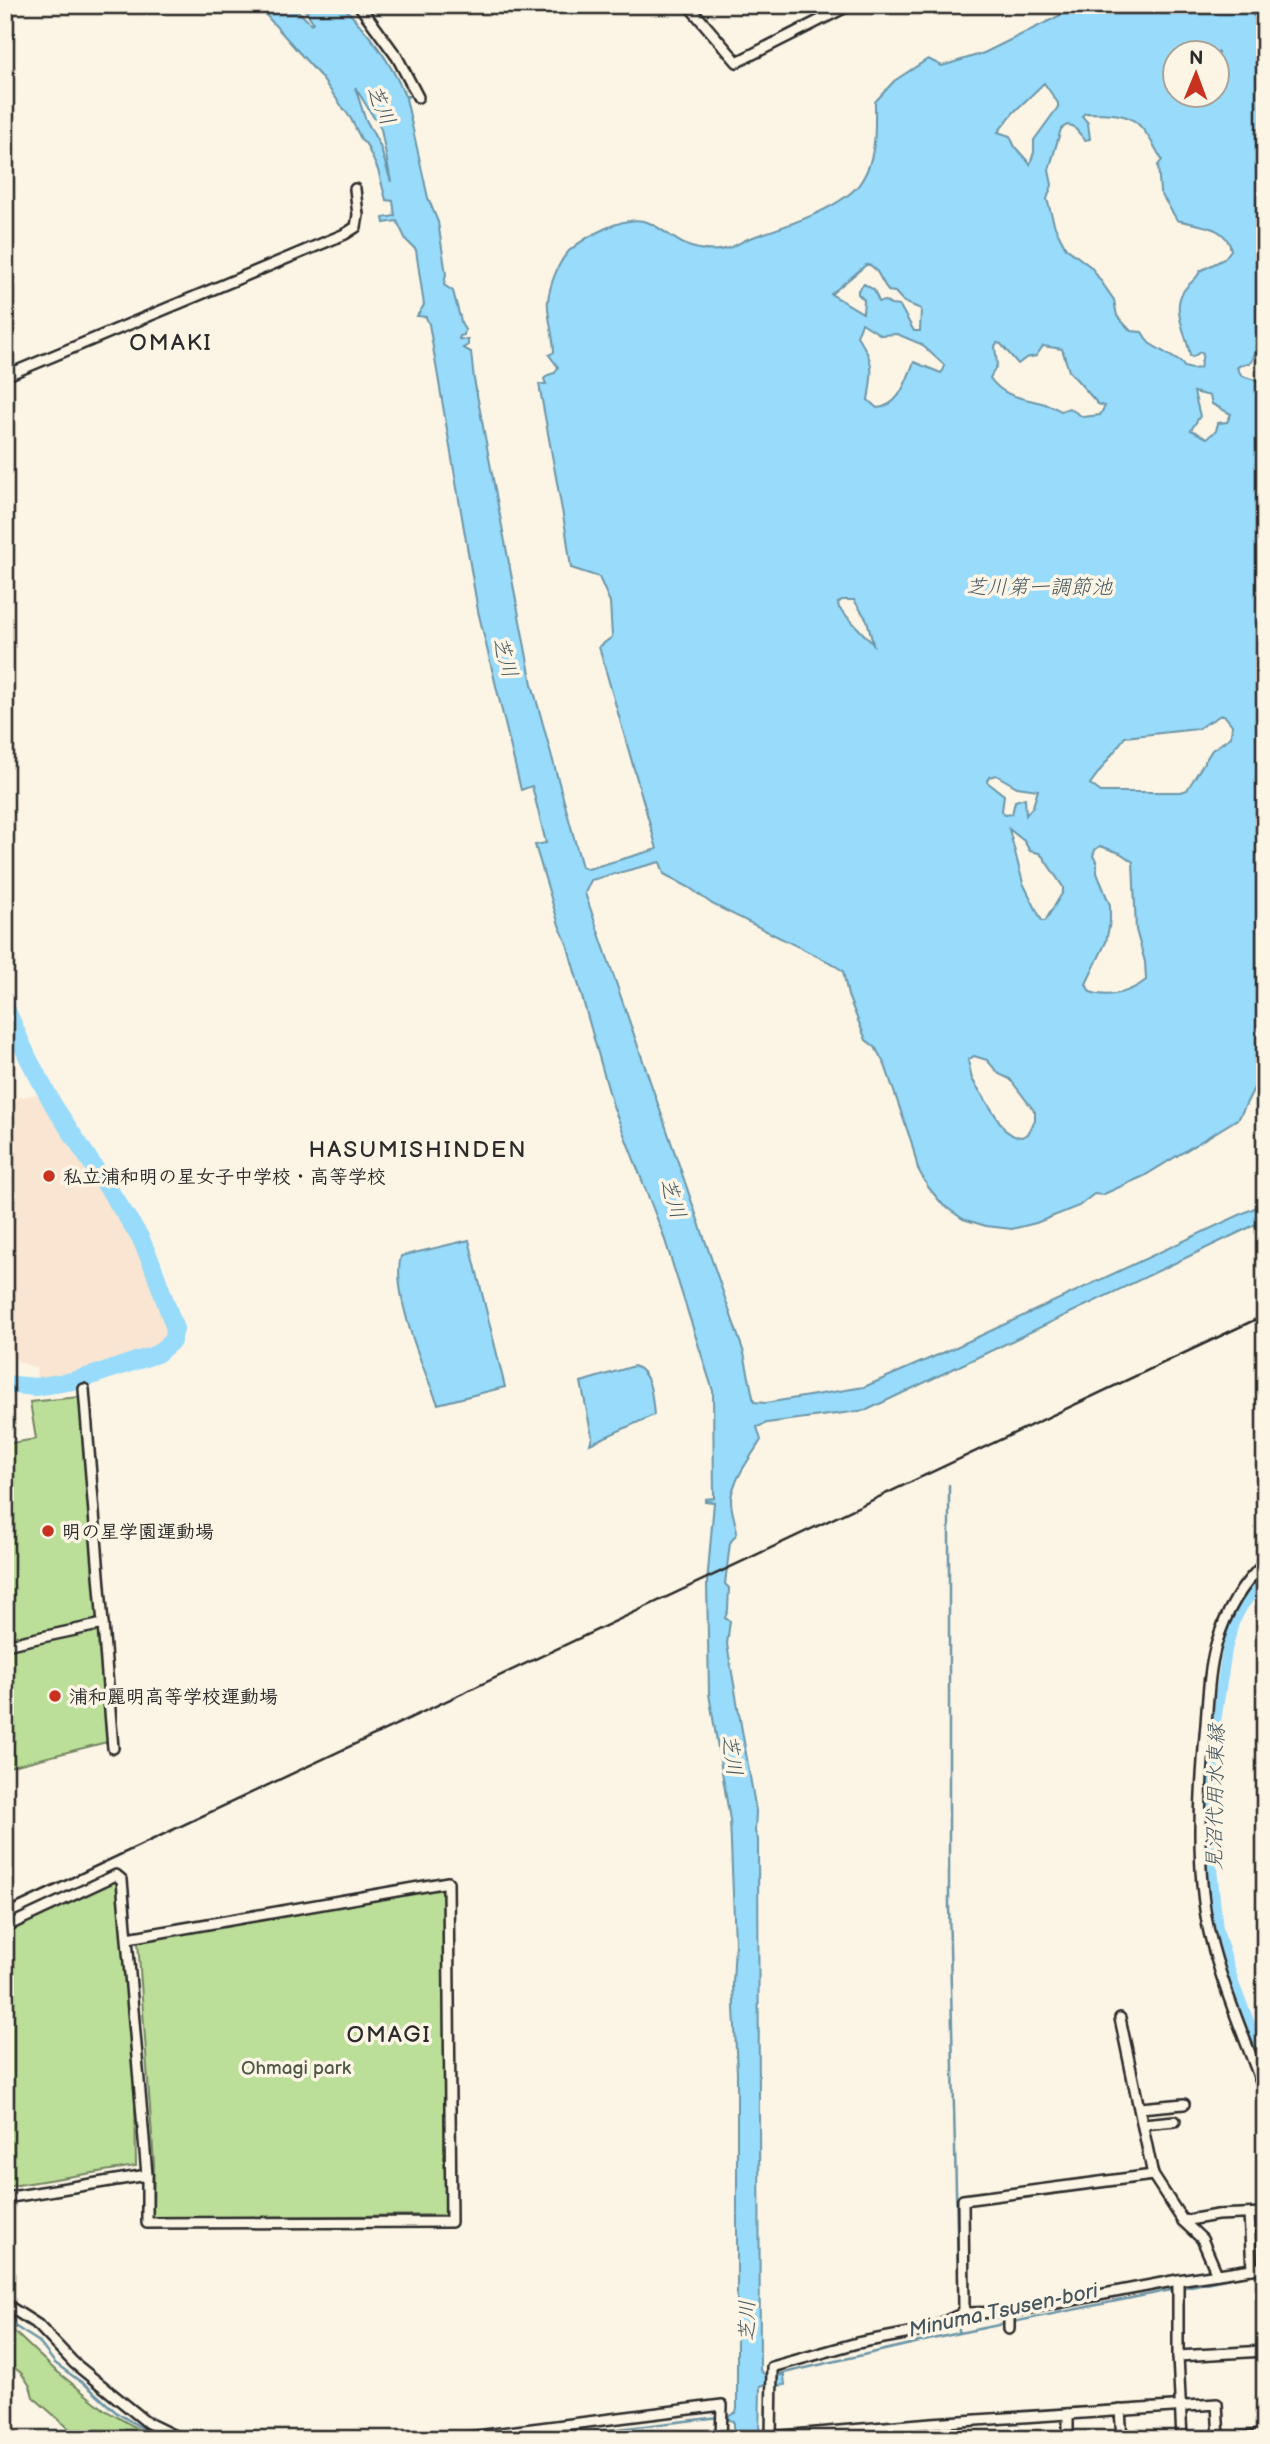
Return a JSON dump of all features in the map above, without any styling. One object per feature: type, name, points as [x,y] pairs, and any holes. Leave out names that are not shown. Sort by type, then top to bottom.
[{"type":"main road","points":[[1243,2439],[1265,2437]]},
{"type":"street","points":[[359,5],[397,57],[418,97]]},
{"type":"street","points":[[688,5],[737,62],[850,5]]},
{"type":"street","points":[[5,376],[345,234],[356,227],[358,215],[355,189]]},
{"type":"street","points":[[83,1389],[113,1748]]},
{"type":"street","points":[[1265,1563],[1237,1596],[1216,1647],[1206,1723],[1200,1819],[1206,1917],[1219,1968],[1265,2093]]},
{"type":"street","points":[[5,1645],[103,1624]]},
{"type":"street","points":[[5,1927],[116,1875],[122,1880],[148,2175],[147,2223],[451,2222],[448,1882],[128,1938]]},
{"type":"street","points":[[1119,2018],[1153,2175],[1183,2221],[1202,2239],[1216,2274]]},
{"type":"street","points":[[1140,2108],[1184,2104]]},
{"type":"street","points":[[1143,2124],[1175,2121]]},
{"type":"street","points":[[5,2198],[148,2175]]},
{"type":"street","points":[[964,2313],[963,2200],[1153,2175]]},
{"type":"street","points":[[1183,2221],[1217,2215],[1265,2213]]},
{"type":"street","points":[[1249,2214],[1252,2269]]},
{"type":"street","points":[[1219,2439],[1217,2404],[932,2423],[771,2438],[772,2367],[857,2343],[926,2330],[964,2313],[1009,2312],[1178,2280],[1265,2267]]},
{"type":"street","points":[[1178,2280],[1179,2406],[1182,2439]]},
{"type":"street","points":[[5,2304],[38,2325],[74,2364],[148,2423],[181,2439]]},
{"type":"street","points":[[1009,2312],[1009,2329]]},
{"type":"street","points":[[1178,2356],[1265,2351]]},
{"type":"street","points":[[453,2439],[722,2405],[721,2439]]},
{"type":"street","points":[[1120,2410],[1122,2439]]},
{"type":"street","points":[[1068,2414],[1068,2439]]},
{"type":"shaded area","name":"私立浦和明の星女子中学校・高等学校","points":[[39,1094],[143,1252],[167,1323],[167,1332],[163,1341],[105,1366],[73,1375],[37,1379],[36,1368],[18,1361],[11,1353],[5,1331],[5,1100]]},
{"type":"green space","name":"明の星学園運動場","points":[[79,1397],[98,1619],[5,1640],[5,1444],[36,1439],[30,1402]]},
{"type":"green space","name":"浦和麗明高等学校運動場","points":[[99,1629],[107,1742],[5,1768],[5,1650]]},
{"type":"green space","points":[[114,1881],[117,1883],[135,2099],[136,2166],[5,2187],[5,1932]]},
{"type":"green space","name":"Ohmagi park","points":[[444,1886],[445,2215],[153,2218],[154,2164],[138,1942]]},
{"type":"green space","points":[[5,2323],[54,2369],[105,2410],[145,2433],[142,2439],[81,2439],[33,2397],[30,2386],[21,2373],[7,2362],[5,2364]]},
{"type":"water","name":"芝川第一調節池","points":[[257,5],[292,5],[311,24],[313,22],[302,5],[342,5],[378,47],[405,96],[409,96],[406,98],[428,198],[438,222],[446,274],[444,285],[453,291],[465,330],[459,339],[468,340],[468,345],[463,348],[471,352],[532,684],[582,867],[588,869],[657,849],[599,647],[612,637],[610,602],[599,577],[571,568],[539,384],[546,384],[544,379],[555,373],[558,367],[549,355],[554,352],[549,294],[558,267],[569,251],[606,228],[638,220],[647,222],[692,247],[722,250],[827,208],[854,190],[867,171],[874,142],[875,102],[894,81],[928,59],[942,66],[984,53],[1081,5],[1243,5],[1265,27],[1265,362],[1257,346],[1252,362],[1237,368],[1242,376],[1259,381],[1265,387],[1265,1066],[1239,1118],[1144,1176],[1102,1195],[1094,1194],[1079,1206],[1036,1223],[1012,1229],[986,1226],[963,1219],[943,1205],[918,1169],[885,1065],[875,1047],[866,1040],[848,996],[843,971],[712,904],[664,874],[660,862],[591,880],[585,893],[744,1353],[754,1402],[766,1403],[864,1387],[1265,1203],[1265,1220],[867,1410],[767,1423],[757,1427],[761,1440],[738,1477],[732,1493],[731,1504],[737,1533],[730,1543],[725,1584],[729,1588],[728,1610],[725,1618],[730,1621],[727,1644],[756,1811],[755,1832],[758,1839],[760,2370],[766,2376],[784,2375],[785,2385],[767,2383],[760,2386],[759,2439],[734,2439],[734,2421],[729,2420],[729,2416],[736,2412],[737,2408],[737,2073],[733,1984],[735,1943],[730,1820],[709,1694],[707,1583],[714,1502],[705,1499],[714,1498],[713,1391],[663,1234],[613,1106],[567,944],[535,845],[546,843],[532,786],[521,790],[478,611],[429,324],[426,317],[417,316],[424,305],[416,250],[406,240],[397,221],[384,223],[383,218],[395,216],[393,201],[386,200],[378,170],[351,119],[320,76]],"holes":[[[1044,83],[1058,103],[1058,107],[1034,140],[1030,164],[1015,147],[1010,136],[998,132]],[[355,87],[381,129],[391,182],[380,146],[365,118]],[[1085,113],[1115,114],[1133,120],[1147,135],[1162,160],[1158,165],[1160,192],[1177,220],[1218,231],[1228,242],[1231,250],[1224,259],[1200,271],[1180,299],[1179,315],[1190,356],[1200,352],[1203,354],[1200,368],[1184,367],[1182,363],[1149,343],[1142,332],[1131,331],[1117,316],[1114,300],[1091,267],[1066,248],[1055,227],[1047,199],[1052,185],[1049,170],[1061,129],[1067,125],[1073,126],[1085,140],[1090,139],[1088,123],[1082,116]],[[866,265],[870,265],[888,291],[895,292],[904,302],[921,309],[920,331],[914,331],[900,306],[885,301],[879,302],[874,290],[864,284],[858,290],[864,300],[863,313],[831,294]],[[862,323],[881,335],[897,334],[921,344],[944,365],[944,369],[941,373],[914,362],[897,398],[877,408],[868,400],[870,360],[857,336]],[[997,343],[1001,344],[1018,364],[1026,358],[1036,356],[1043,346],[1062,349],[1069,371],[1098,404],[1105,406],[1100,415],[1083,417],[1069,408],[1061,411],[1014,396],[997,387],[990,378],[997,365]],[[1194,392],[1210,396],[1212,404],[1231,414],[1227,422],[1218,423],[1216,431],[1207,438],[1191,430],[1200,416]],[[842,600],[854,600],[867,620],[873,644],[839,608],[838,603]],[[1221,715],[1232,725],[1231,737],[1212,750],[1187,790],[1181,792],[1101,792],[1090,784],[1125,737],[1197,729]],[[996,775],[1017,787],[1038,790],[1033,806],[1026,815],[1025,798],[1015,801],[1012,814],[1005,815],[1002,811],[1004,795],[987,782],[989,777]],[[1009,829],[1024,841],[1030,851],[1043,857],[1063,887],[1063,892],[1045,921],[1042,921],[1023,883]],[[1100,846],[1120,853],[1133,862],[1136,930],[1145,962],[1146,980],[1127,991],[1105,995],[1090,992],[1086,984],[1106,942],[1110,922],[1110,905],[1093,856]],[[974,1056],[987,1060],[999,1074],[1010,1079],[1035,1112],[1035,1120],[1028,1134],[1022,1137],[1014,1136],[1005,1130],[972,1079],[968,1060]]]},
{"type":"water","points":[[469,1240],[505,1387],[438,1404],[404,1309],[400,1289],[401,1256]]},
{"type":"water","points":[[634,1366],[640,1369],[648,1380],[654,1415],[590,1444],[592,1437],[581,1382]]},
{"type":"waterway","points":[[5,1006],[28,1058],[54,1106],[140,1237],[175,1329],[172,1341],[157,1354],[100,1373],[73,1381],[35,1387],[5,1384]]},
{"type":"waterway","points":[[949,1485],[949,1906],[959,2311]]},
{"type":"waterway","name":"見沼代用水東縁","points":[[1265,1578],[1243,1606],[1234,1623],[1227,1650],[1215,1728],[1210,1847],[1218,1930],[1235,1986],[1265,2061]]},
{"type":"waterway","name":"Minuma Tsusen-bori","points":[[775,2375],[959,2333],[1265,2271]]},
{"type":"waterway","name":"Minuma Tsusen-bori","points":[[5,2320],[38,2341],[55,2363],[117,2413],[160,2439]]},
{"type":"waterway","points":[[959,2321],[959,2332]]},
{"type":"waterway","name":"Minuma Tsusen-bori","points":[[535,2439],[719,2417]]},
{"type":"railway","points":[[5,1909],[1265,1315]]},
{"type":"place","name":"私立浦和明の星女子中学校・高等学校","points":[[49,1176]]},
{"type":"place","name":"明の星学園運動場","points":[[48,1531]]},
{"type":"place","name":"浦和麗明高等学校運動場","points":[[55,1696]]},
{"type":"district","name":"OMAKI","points":[[171,342]]},
{"type":"district","name":"HASUMISHINDEN","points":[[418,1149]]},
{"type":"district","name":"OMAGI","points":[[389,2034]]},
{"type":"water label","name":"芝川","points":[[381,105]]},
{"type":"water label","name":"芝川","points":[[505,657]]},
{"type":"water label","name":"芝川","points":[[673,1198]]},
{"type":"water label","name":"芝川","points":[[732,1755]]},
{"type":"water label","name":"芝川","points":[[747,2321]]}]
